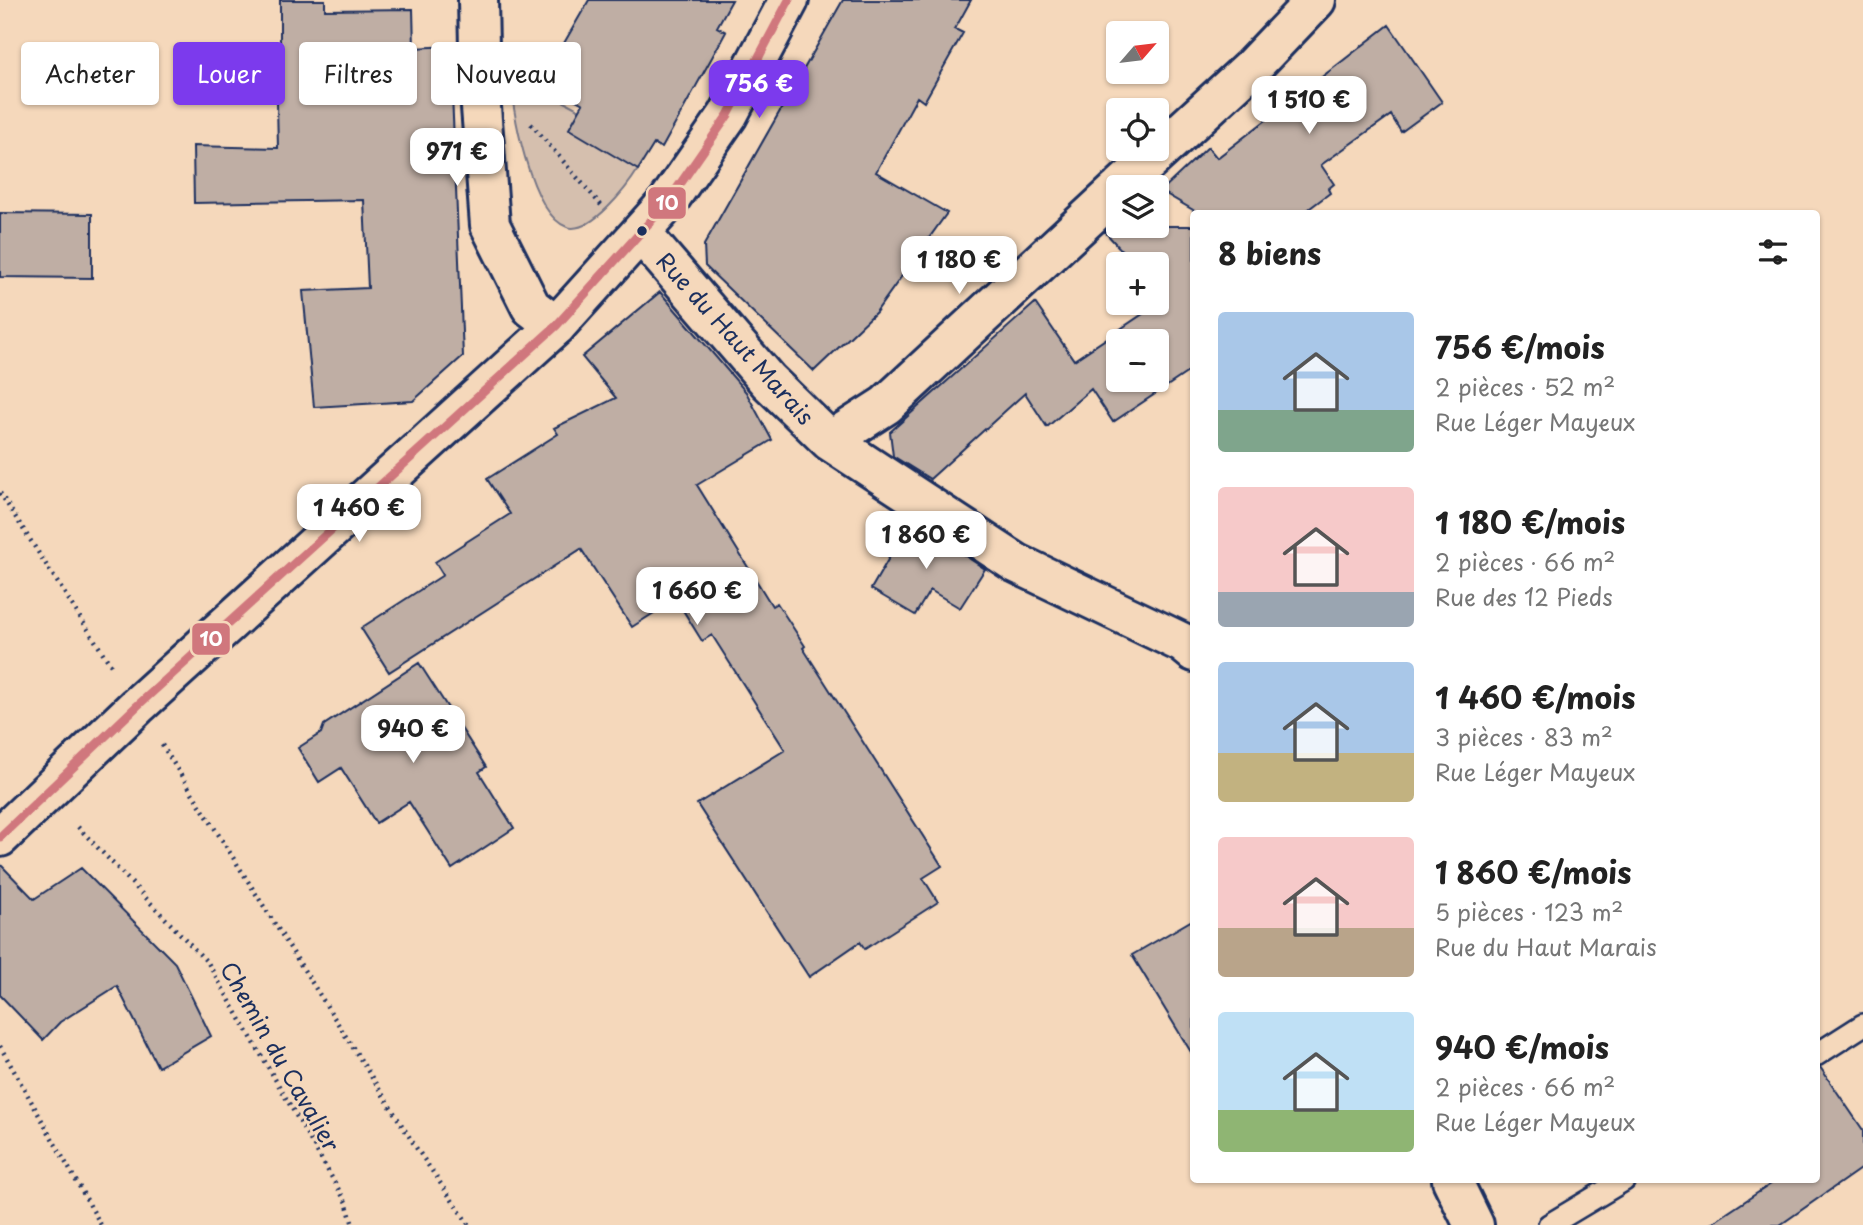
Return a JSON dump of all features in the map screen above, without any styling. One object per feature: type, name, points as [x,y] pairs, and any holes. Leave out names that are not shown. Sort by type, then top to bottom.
[{"type":"street","points":[[478,0],[479,42]]},
{"type":"street","points":[[0,837],[137,706],[556,326],[667,203],[728,115],[789,0]]},
{"type":"street","points":[[1135,175],[1252,67],[1316,0]]},
{"type":"street","points":[[481,105],[490,225],[531,307],[556,326]]},
{"type":"street","points":[[830,441],[886,405],[1106,202]]},
{"type":"street","name":"Rue du Haut Marais","points":[[641,233],[768,381],[830,441],[1016,563],[1190,649]]},
{"type":"street","points":[[1453,1183],[1474,1225]]},
{"type":"lane","points":[[1820,1052],[1863,1025]]},
{"type":"lane","points":[[1549,1225],[1619,1183]]},
{"type":"path","points":[[516,105],[558,159],[601,205],[592,239],[612,264]]},
{"type":"path","points":[[0,493],[410,1138],[469,1225]]},
{"type":"path","name":"Chemin du Cavalier","points":[[46,793],[208,963],[346,1202],[353,1225]]},
{"type":"path","points":[[0,1046],[101,1225]]},
{"type":"shaded area","points":[[513,105],[571,105],[580,110],[570,128],[639,168],[597,217],[577,228],[567,227],[554,218],[533,181]]},
{"type":"building","points":[[280,0],[325,0],[325,10],[413,9],[414,42],[299,42],[299,105],[417,105],[417,48],[431,47],[431,105],[452,105],[463,356],[413,401],[314,407],[303,291],[368,288],[364,200],[194,203],[193,146],[278,148],[277,105],[285,105],[285,42],[280,42]]},
{"type":"building","points":[[589,0],[732,0],[717,27],[726,32],[662,148],[654,144],[638,170],[569,129],[583,104],[581,42],[565,42]]},
{"type":"building","points":[[843,0],[971,0],[955,29],[963,33],[924,102],[917,97],[876,172],[947,213],[876,312],[814,371],[705,266],[704,245]]},
{"type":"building","points":[[1389,25],[1442,102],[1401,132],[1391,115],[1321,165],[1334,184],[1328,189],[1330,193],[1307,210],[1193,210],[1169,196],[1169,184],[1208,147],[1217,158]]},
{"type":"building","points":[[0,213],[92,214],[92,278],[0,277]]},
{"type":"building","points":[[1169,226],[1190,226],[1190,371],[1169,385],[1169,329],[1120,329],[1141,315],[1169,315],[1169,252],[1123,252],[1110,238],[1169,238]]},
{"type":"building","points":[[660,292],[746,392],[772,440],[697,485],[772,606],[777,603],[805,646],[803,648],[942,866],[923,878],[938,902],[865,949],[860,942],[809,977],[697,804],[785,750],[712,635],[702,641],[676,599],[632,627],[581,549],[389,672],[361,628],[443,575],[435,562],[510,514],[487,479],[558,434],[554,428],[616,398],[582,357]]},
{"type":"building","points":[[1035,303],[1074,360],[1106,339],[1106,392],[1158,392],[1113,422],[1091,389],[1047,427],[1025,393],[930,479],[893,456],[890,432]]},
{"type":"building","points":[[911,520],[985,569],[960,608],[930,590],[915,615],[871,589]]},
{"type":"building","points":[[419,663],[486,767],[479,772],[514,828],[452,869],[409,802],[376,823],[341,768],[319,782],[298,748],[321,733],[324,725]]},
{"type":"building","points":[[0,864],[34,899],[81,868],[175,963],[211,1036],[158,1067],[117,986],[60,1022],[43,1040],[0,995]]},
{"type":"building","points":[[1190,921],[1190,1050],[1132,955]]},
{"type":"building","points":[[1820,1067],[1863,1130],[1863,1167],[1780,1225],[1709,1225],[1772,1183],[1820,1183]]},
{"type":"transit line","name":"10","points":[[0,837],[137,706],[556,326],[667,203],[728,115],[789,0]]}]
